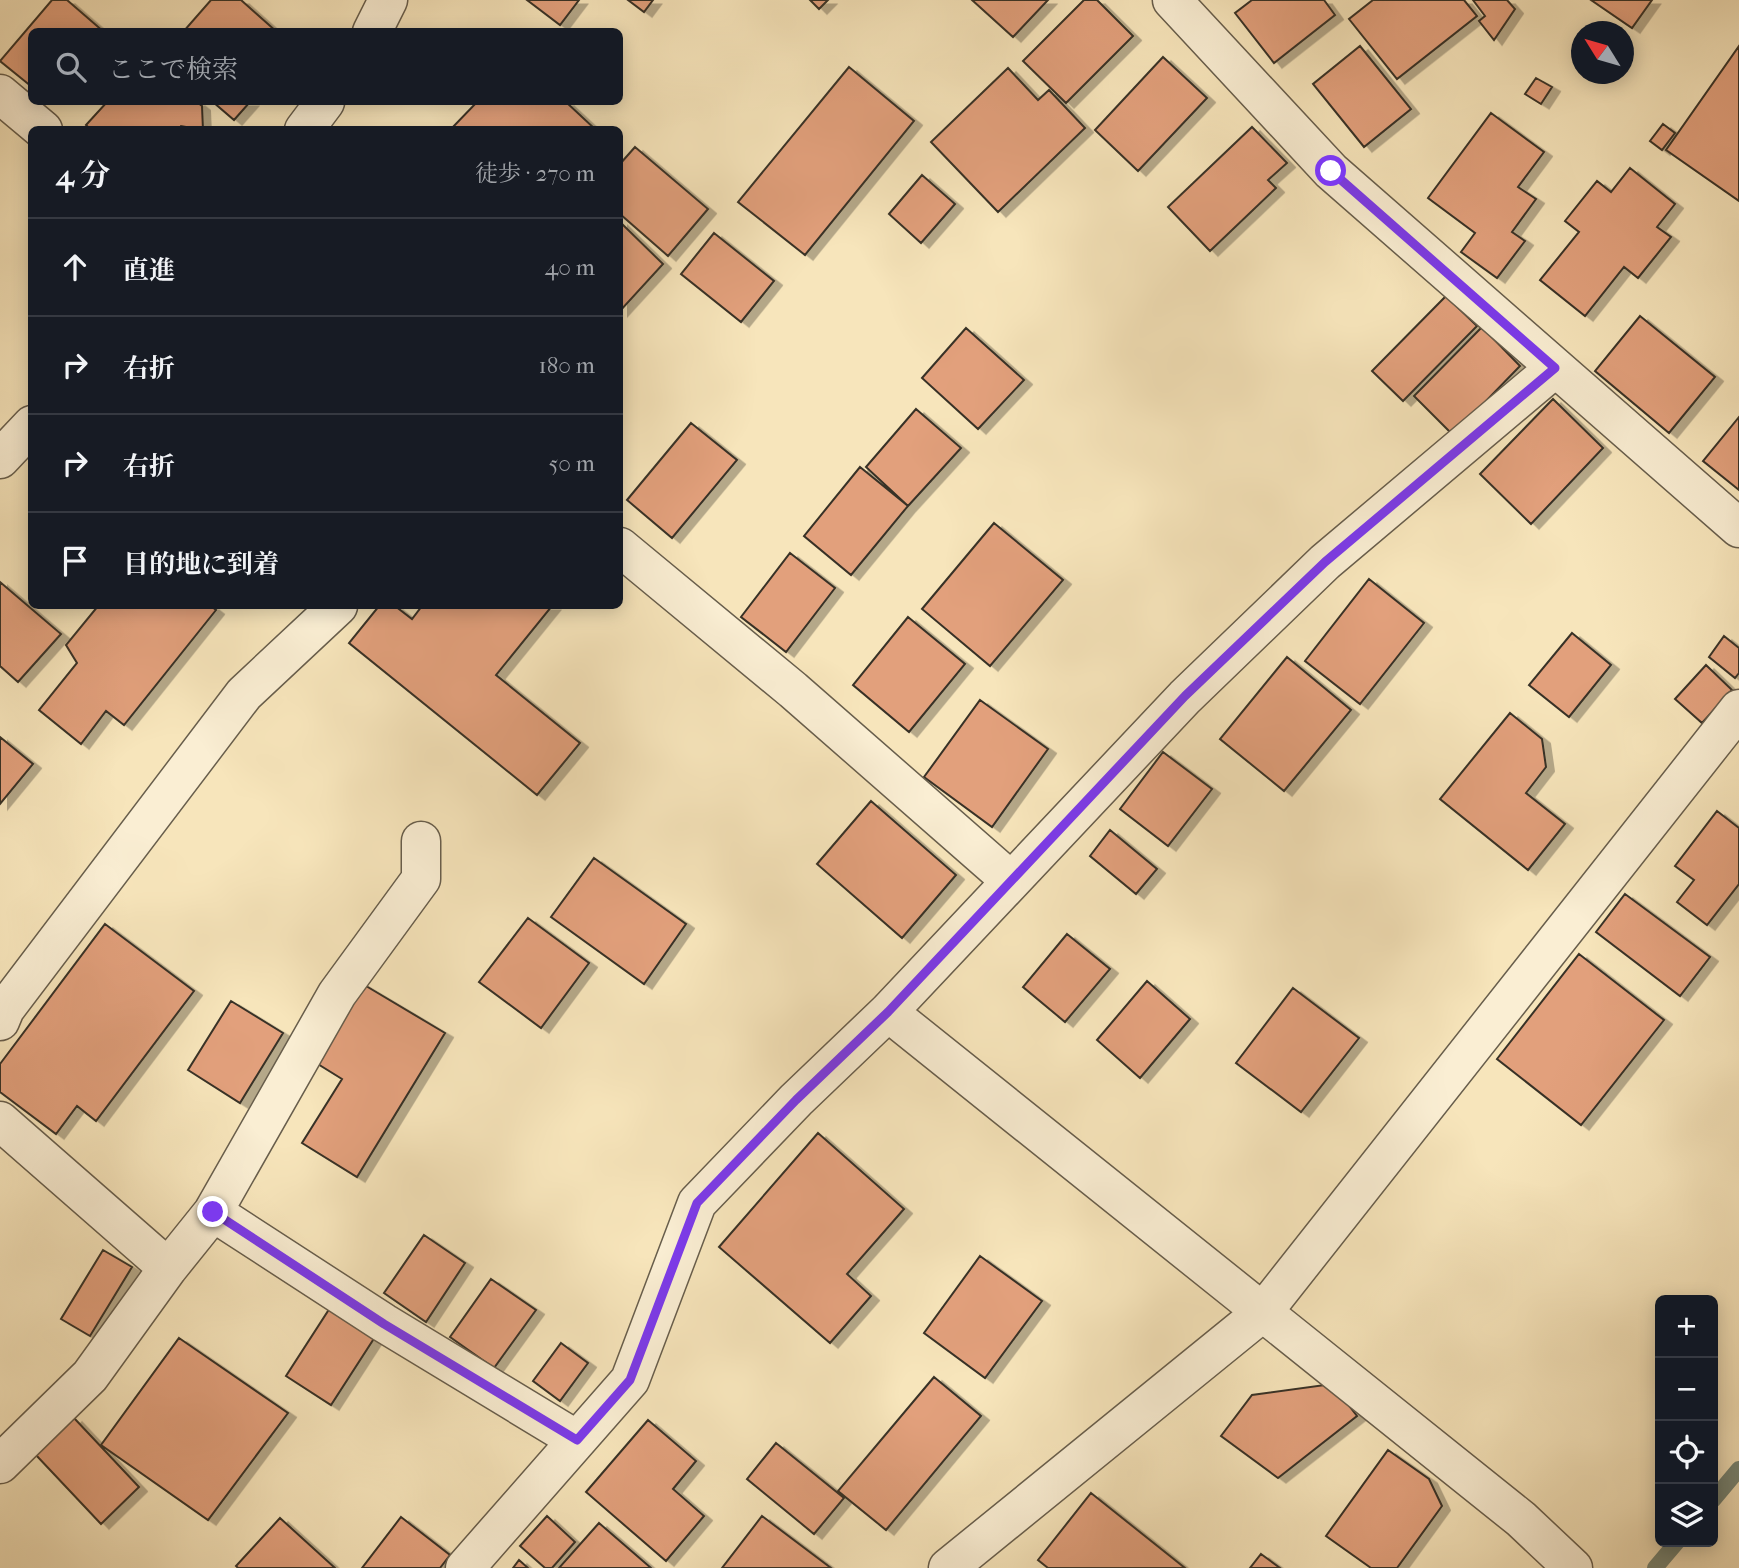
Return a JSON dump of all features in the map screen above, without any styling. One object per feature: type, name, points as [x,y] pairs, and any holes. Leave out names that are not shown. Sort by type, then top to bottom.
[{"type":"street","points":[[374,28],[388,0]]},
{"type":"street","points":[[1172,0],[1331,171],[1739,528]]},
{"type":"street","points":[[0,94],[38,126]]},
{"type":"street","points":[[307,126],[323,105]]},
{"type":"street","points":[[465,1568],[630,1380],[697,1203],[796,1100],[888,1012],[1185,696],[1325,562],[1555,368]]},
{"type":"street","points":[[0,459],[28,429]]},
{"type":"street","points":[[623,549],[793,690],[1010,880]]},
{"type":"street","points":[[0,1021],[5,1009],[243,694],[335,609]]},
{"type":"street","points":[[948,1568],[1263,1312],[1739,709]]},
{"type":"street","points":[[0,1464],[90,1376],[168,1268],[213,1212],[337,994],[421,879],[421,841]]},
{"type":"street","points":[[888,1012],[1521,1519],[1573,1568]]},
{"type":"street","points":[[0,1121],[168,1268]]},
{"type":"street","points":[[213,1212],[384,1324],[577,1440]]},
{"type":"building","points":[[52,0],[67,0],[99,28],[28,28]]},
{"type":"building","points":[[211,0],[241,0],[272,28],[186,28]]},
{"type":"building","points":[[527,0],[579,0],[560,25]]},
{"type":"building","points":[[628,0],[653,0],[644,12]]},
{"type":"building","points":[[810,0],[828,0],[819,9]]},
{"type":"building","points":[[972,0],[1048,0],[1013,37]]},
{"type":"building","points":[[1084,0],[1097,0],[1133,36],[1066,103],[1023,61]]},
{"type":"building","points":[[1252,0],[1324,0],[1335,15],[1274,63],[1235,13]]},
{"type":"building","points":[[1373,0],[1464,0],[1477,16],[1397,79],[1349,19]]},
{"type":"building","points":[[1473,0],[1507,0],[1515,9],[1494,40],[1479,21],[1485,16]]},
{"type":"building","points":[[1591,0],[1652,0],[1634,25],[1634,21],[1622,21]]},
{"type":"building","points":[[28,28],[28,84],[0,61]]},
{"type":"building","points":[[1360,46],[1411,109],[1364,147],[1313,84]]},
{"type":"building","points":[[1739,46],[1739,201],[1666,150]]},
{"type":"building","points":[[1163,57],[1207,98],[1138,171],[1095,130]]},
{"type":"building","points":[[849,67],[914,121],[805,255],[738,202]]},
{"type":"building","points":[[1008,68],[1038,100],[1049,90],[1085,128],[998,212],[931,142]]},
{"type":"building","points":[[1536,78],[1552,87],[1541,104],[1525,94]]},
{"type":"building","points":[[104,105],[202,106],[203,126],[86,125]]},
{"type":"building","points":[[216,105],[247,105],[234,120]]},
{"type":"building","points":[[474,105],[569,105],[592,126],[454,126]]},
{"type":"building","points":[[1491,113],[1544,152],[1518,187],[1536,199],[1512,232],[1525,241],[1497,278],[1461,252],[1475,233],[1428,198]]},
{"type":"building","points":[[1663,124],[1675,133],[1662,150],[1650,141]]},
{"type":"building","points":[[1252,127],[1287,163],[1268,180],[1276,188],[1210,251],[1168,207]]},
{"type":"building","points":[[635,147],[708,209],[668,256],[623,217],[623,161]]},
{"type":"building","points":[[1630,168],[1675,204],[1657,227],[1671,237],[1638,278],[1624,267],[1585,316],[1540,280],[1579,232],[1565,221],[1597,181],[1611,192]]},
{"type":"building","points":[[922,175],[955,204],[921,243],[889,214]]},
{"type":"building","points":[[623,225],[663,264],[623,308]]},
{"type":"building","points":[[714,233],[774,281],[741,322],[681,274]]},
{"type":"building","points":[[1446,296],[1477,326],[1403,401],[1372,371]]},
{"type":"building","points":[[1640,316],[1715,377],[1669,433],[1595,371]]},
{"type":"building","points":[[1482,327],[1520,366],[1453,435],[1414,396]]},
{"type":"building","points":[[966,328],[1024,380],[978,429],[922,378]]},
{"type":"building","points":[[1553,399],[1603,448],[1531,524],[1480,474]]},
{"type":"building","points":[[916,409],[961,448],[908,506],[866,467]]},
{"type":"building","points":[[1739,417],[1739,490],[1703,461]]},
{"type":"building","points":[[691,423],[737,460],[672,538],[627,500]]},
{"type":"building","points":[[860,467],[908,506],[851,575],[804,536]]},
{"type":"building","points":[[994,523],[1063,580],[990,666],[922,609]]},
{"type":"building","points":[[790,553],[835,588],[786,652],[741,617]]},
{"type":"building","points":[[1369,579],[1424,623],[1360,704],[1305,661]]},
{"type":"building","points":[[0,582],[28,606],[28,609],[32,609],[61,634],[18,682],[0,666]]},
{"type":"building","points":[[96,609],[216,610],[124,725],[106,711],[81,744],[39,710],[77,663],[66,645]]},
{"type":"building","points":[[377,609],[399,609],[412,619],[420,609],[550,609],[496,675],[580,743],[537,795],[349,643]]},
{"type":"building","points":[[908,617],[965,664],[909,732],[853,685]]},
{"type":"building","points":[[1572,633],[1611,665],[1569,717],[1529,685]]},
{"type":"building","points":[[1724,636],[1739,648],[1739,673],[1735,678],[1709,657]]},
{"type":"building","points":[[1287,657],[1351,710],[1284,791],[1220,739]]},
{"type":"building","points":[[1706,665],[1732,690],[1702,723],[1675,699]]},
{"type":"building","points":[[980,700],[1048,749],[992,827],[924,777]]},
{"type":"building","points":[[1510,713],[1542,739],[1546,767],[1526,793],[1565,824],[1528,870],[1440,799]]},
{"type":"building","points":[[0,737],[33,764],[0,804]]},
{"type":"building","points":[[1163,752],[1212,789],[1168,846],[1120,809]]},
{"type":"building","points":[[871,801],[956,875],[902,938],[817,864]]},
{"type":"building","points":[[1717,811],[1739,828],[1739,884],[1707,925],[1677,902],[1694,880],[1675,866]]},
{"type":"building","points":[[1110,830],[1157,869],[1136,894],[1090,856]]},
{"type":"building","points":[[594,858],[686,924],[644,984],[551,917]]},
{"type":"building","points":[[1625,894],[1710,957],[1680,996],[1596,932]]},
{"type":"building","points":[[528,918],[589,963],[541,1028],[479,982]]},
{"type":"building","points":[[105,924],[194,991],[96,1121],[77,1106],[56,1134],[0,1092],[0,1064]]},
{"type":"building","points":[[1067,934],[1110,969],[1065,1022],[1023,987]]},
{"type":"building","points":[[1579,954],[1664,1020],[1581,1125],[1497,1059]]},
{"type":"building","points":[[1147,981],[1190,1019],[1140,1078],[1097,1040]]},
{"type":"building","points":[[361,983],[445,1033],[357,1177],[302,1143],[342,1079],[313,1061]]},
{"type":"building","points":[[1293,988],[1359,1038],[1301,1112],[1236,1063]]},
{"type":"building","points":[[231,1001],[283,1033],[240,1103],[188,1070]]},
{"type":"building","points":[[818,1133],[904,1209],[847,1274],[871,1296],[830,1343],[719,1247]]},
{"type":"building","points":[[424,1235],[465,1263],[426,1322],[384,1293]]},
{"type":"building","points":[[103,1250],[132,1267],[90,1336],[61,1319]]},
{"type":"building","points":[[980,1256],[1042,1301],[985,1378],[924,1333]]},
{"type":"building","points":[[491,1279],[536,1310],[494,1368],[450,1337]]},
{"type":"building","points":[[339,1294],[384,1323],[331,1405],[286,1376]]},
{"type":"building","points":[[179,1338],[288,1413],[208,1520],[101,1445]]},
{"type":"building","points":[[561,1343],[588,1363],[560,1401],[533,1381]]},
{"type":"building","points":[[934,1377],[981,1416],[886,1530],[838,1491]]},
{"type":"building","points":[[1332,1384],[1357,1416],[1278,1478],[1221,1436],[1252,1395]]},
{"type":"building","points":[[74,1418],[139,1487],[101,1524],[35,1454]]},
{"type":"building","points":[[648,1420],[696,1461],[673,1489],[704,1516],[666,1561],[586,1492]]},
{"type":"building","points":[[776,1443],[844,1498],[814,1534],[747,1479]]},
{"type":"building","points":[[1388,1450],[1429,1479],[1442,1506],[1397,1568],[1371,1568],[1326,1536]]},
{"type":"building","points":[[1091,1493],[1185,1568],[1048,1568],[1038,1560]]},
{"type":"building","points":[[547,1516],[575,1542],[552,1568],[545,1568],[520,1546]]},
{"type":"building","points":[[762,1516],[831,1568],[722,1568]]},
{"type":"building","points":[[401,1517],[450,1555],[440,1568],[362,1568]]},
{"type":"building","points":[[280,1518],[335,1568],[238,1568],[236,1566]]},
{"type":"building","points":[[599,1523],[651,1568],[559,1568]]},
{"type":"building","points":[[1261,1554],[1280,1568],[1250,1568]]},
{"type":"building","points":[[519,1560],[528,1568],[513,1568]]},
{"type":"waterway","points":[[1718,1494],[1739,1469]]},
{"type":"waterway","points":[[1655,1568],[1673,1547]]},
{"type":"route","points":[[213,1212],[384,1324],[577,1440],[630,1380],[697,1203],[796,1100],[888,1012],[1185,696],[1325,562],[1555,368],[1331,171]]}]
